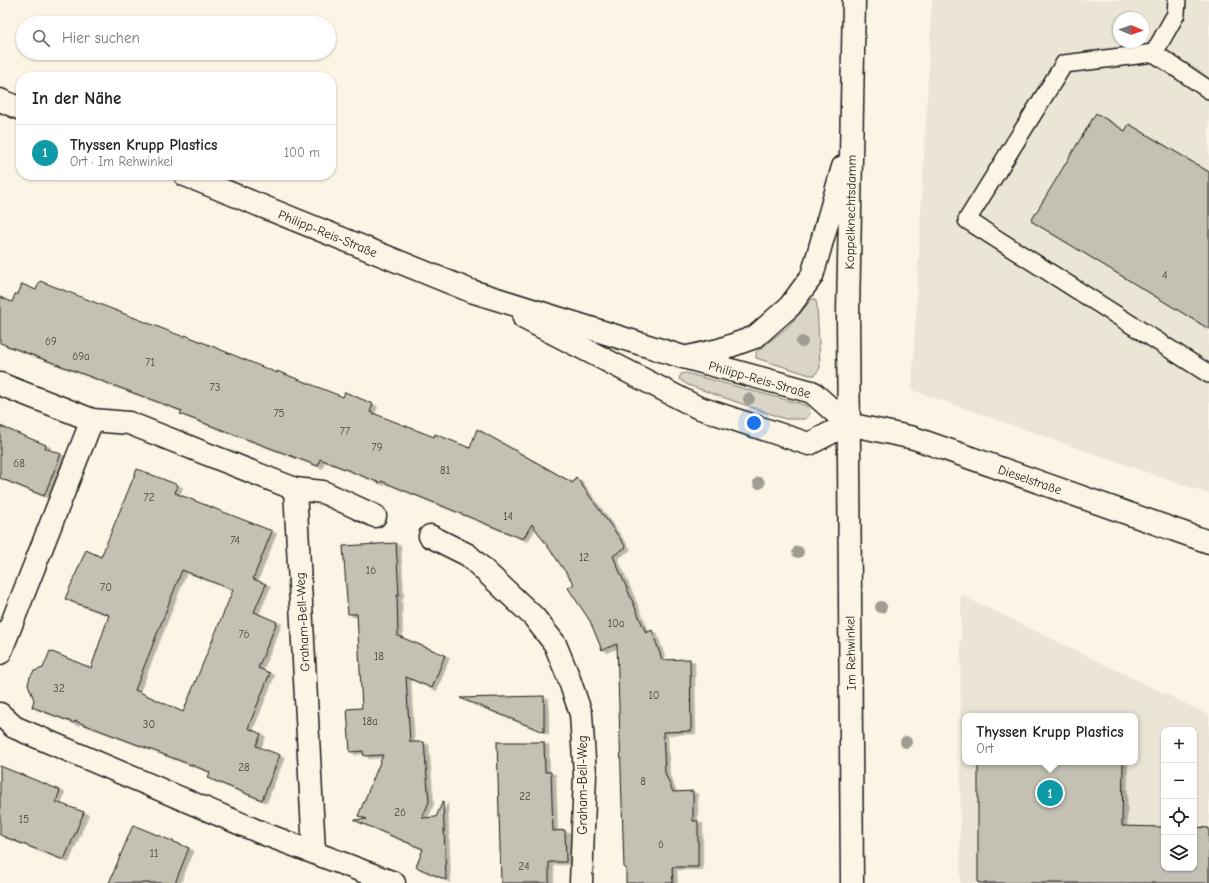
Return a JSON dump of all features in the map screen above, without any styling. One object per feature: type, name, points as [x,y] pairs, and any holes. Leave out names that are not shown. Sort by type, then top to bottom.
[{"type":"street","name":"Koppelknechtsdamm","points":[[848,424],[848,314],[854,0]]},
{"type":"street","points":[[0,100],[16,107]]},
{"type":"street","points":[[683,358],[719,350],[755,337],[790,306],[812,276],[852,135]]},
{"type":"street","name":"Philipp-Reis-Straße","points":[[197,180],[471,291],[683,358],[812,392],[848,424],[809,444],[697,407],[471,291]]},
{"type":"street","points":[[0,384],[92,420],[129,423],[295,489],[323,492],[375,516]]},
{"type":"street","points":[[0,653],[92,420]]},
{"type":"street","name":"Dieselstraße","points":[[848,424],[914,438],[1209,542]]},
{"type":"street","name":"Im Rehwinkel","points":[[848,424],[852,883]]},
{"type":"street","name":"Graham-Bell-Weg","points":[[295,489],[314,851]]},
{"type":"street","name":"Graham-Bell-Weg","points":[[430,536],[468,554],[534,617],[557,651],[581,714],[585,774],[581,883]]},
{"type":"street","points":[[0,714],[14,727],[262,833],[314,851],[394,883]]},
{"type":"lane","points":[[1154,53],[1176,14],[1177,0]]},
{"type":"lane","points":[[1209,90],[1154,53],[1064,64],[967,220],[1209,374]]},
{"type":"shaded area","points":[[932,0],[1209,0],[1209,494],[912,390]]},
{"type":"shaded area","points":[[812,299],[815,299],[817,305],[820,364],[820,368],[815,375],[810,375],[756,358],[756,352],[788,327]]},
{"type":"shaded area","points":[[686,373],[805,405],[809,408],[810,414],[806,419],[785,419],[688,385],[679,379],[681,374]]},
{"type":"shaded area","points":[[961,595],[1209,715],[1209,883],[960,883]]},
{"type":"building","points":[[1096,113],[1125,131],[1129,124],[1209,172],[1209,329],[1031,221]]},
{"type":"building","points":[[40,281],[184,337],[185,335],[277,373],[277,371],[343,397],[345,392],[373,404],[370,412],[434,437],[435,434],[470,448],[477,429],[573,483],[576,477],[626,547],[613,556],[646,633],[652,630],[662,660],[690,659],[691,731],[663,732],[665,773],[673,792],[693,791],[693,821],[698,821],[698,867],[672,867],[673,883],[626,883],[626,868],[624,868],[617,644],[602,650],[590,621],[568,588],[574,584],[532,524],[523,539],[381,481],[380,483],[320,459],[318,466],[180,414],[182,411],[0,343],[0,297],[12,302],[15,294],[18,294],[22,284],[36,290]]},
{"type":"building","points":[[0,426],[46,445],[45,448],[61,454],[44,496],[0,478]]},
{"type":"building","points":[[137,469],[178,485],[175,493],[272,531],[253,579],[266,584],[254,612],[277,622],[258,668],[270,673],[248,728],[261,734],[256,746],[280,755],[262,800],[208,778],[210,772],[75,721],[74,723],[32,707],[34,700],[28,684],[30,677],[34,671],[43,668],[50,651],[91,668],[109,615],[65,599],[86,550],[101,557]],"holes":[[[182,570],[233,590],[183,712],[135,690]]]},
{"type":"building","points":[[396,543],[399,595],[397,595],[398,636],[445,655],[432,688],[406,677],[410,742],[424,742],[429,802],[422,818],[436,817],[443,801],[446,880],[416,867],[423,849],[354,820],[367,819],[358,816],[383,755],[364,756],[363,751],[350,752],[347,709],[362,708],[357,614],[348,614],[343,546]]},
{"type":"building","points":[[544,696],[544,732],[460,698]]},
{"type":"building","points":[[497,742],[544,742],[545,772],[551,772],[553,831],[565,830],[566,862],[549,862],[549,883],[501,883]]},
{"type":"building","points":[[978,765],[1123,765],[1122,826],[1161,827],[1161,871],[1197,871],[1197,827],[1209,828],[1209,883],[978,883]]},
{"type":"building","points":[[0,766],[60,790],[56,802],[84,812],[64,860],[0,835]]},
{"type":"building","points":[[133,825],[189,848],[175,883],[109,883]]},
{"type":"place","name":"Thyssen Krupp Plastics","points":[[1050,793]]}]
